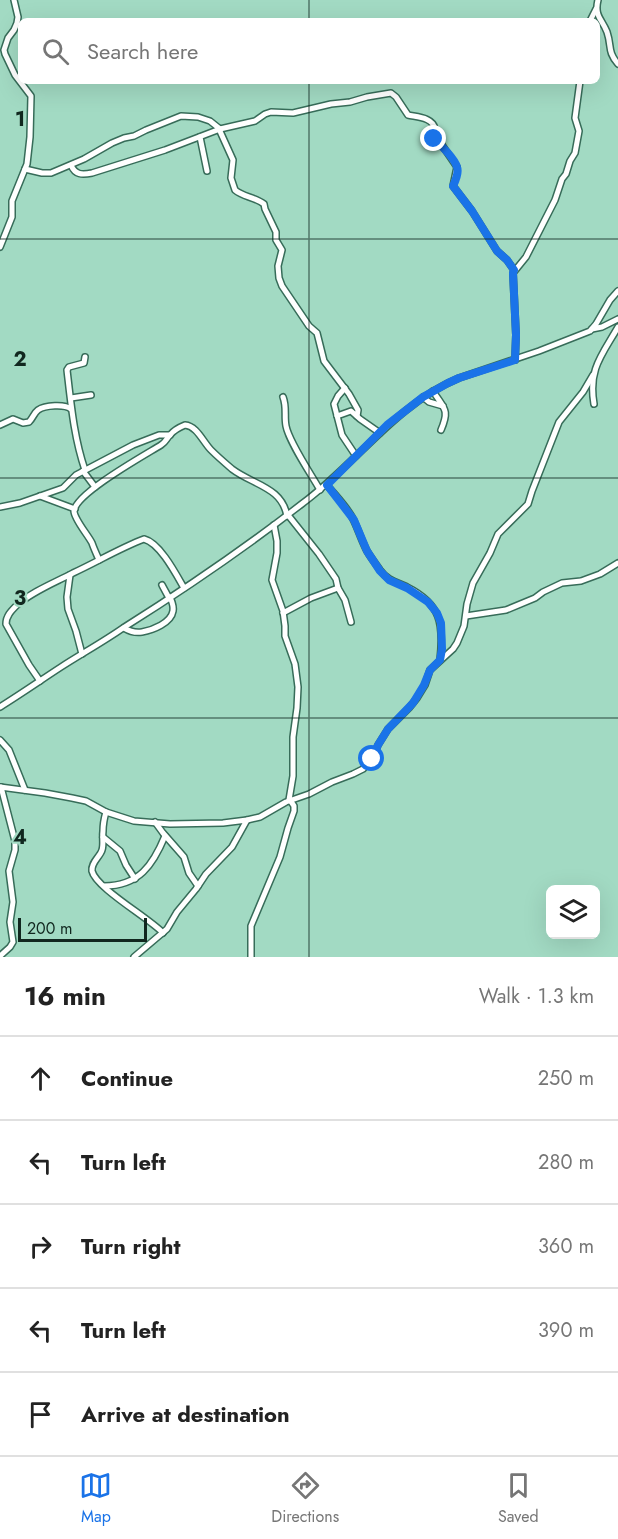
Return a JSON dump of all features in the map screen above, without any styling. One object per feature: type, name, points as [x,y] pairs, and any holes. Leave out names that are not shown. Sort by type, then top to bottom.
[{"type":"street","points":[[14,0],[18,17],[17,24],[6,41],[4,50],[18,79]]},
{"type":"street","points":[[592,18],[598,0]]},
{"type":"street","points":[[597,7],[600,18]]},
{"type":"street","points":[[600,19],[607,32],[610,54],[618,64]]},
{"type":"street","points":[[0,247],[10,222],[12,201],[25,169],[30,137],[32,96],[22,84]]},
{"type":"street","points":[[515,360],[513,273],[526,257],[555,200],[575,153],[579,131],[575,118],[580,84]]},
{"type":"street","points":[[71,165],[77,173],[92,174],[220,129],[255,121],[271,112],[293,113],[391,93],[408,115],[425,118],[433,124],[434,138],[447,151],[457,167],[453,186],[497,251],[514,270]]},
{"type":"street","points":[[25,169],[49,174],[84,159],[112,143],[181,116],[198,117],[210,121],[220,129],[234,160],[231,178],[235,190],[264,204],[276,232],[276,240],[282,250],[278,266],[282,286],[309,326],[317,333],[324,362],[345,388],[358,410],[357,416]]},
{"type":"street","points":[[200,136],[207,171]]},
{"type":"street","points":[[592,329],[618,291]]},
{"type":"street","points":[[0,707],[247,546],[327,485],[397,417],[423,397],[459,378],[577,337],[618,319]]},
{"type":"street","points":[[0,956],[13,942],[10,922],[13,902],[9,871],[15,841],[0,787],[86,801],[106,812],[134,821],[223,823],[247,820],[266,814],[289,800],[309,794],[366,766],[388,729],[413,703],[430,670],[457,643],[464,626],[473,583],[498,534],[530,501],[559,422],[583,392],[618,327]]},
{"type":"street","points":[[85,357],[84,363],[67,369],[81,458],[84,470],[95,487]]},
{"type":"street","points":[[593,375],[594,404]]},
{"type":"street","points":[[345,388],[334,400],[334,404],[345,442],[356,456]]},
{"type":"street","points":[[433,391],[445,410],[446,415],[441,430]]},
{"type":"street","points":[[71,398],[92,395]]},
{"type":"street","points":[[283,397],[289,434],[320,490]]},
{"type":"street","points":[[423,397],[429,402],[442,406]]},
{"type":"street","points":[[0,424],[13,419],[23,423],[29,422],[41,408],[67,406],[72,409]]},
{"type":"street","points":[[337,416],[351,411],[380,433]]},
{"type":"street","points":[[99,560],[76,517],[75,509],[80,500],[95,487],[165,443],[170,435],[182,425],[190,425],[212,451],[235,471],[281,498],[288,515],[336,579],[351,622]]},
{"type":"street","points":[[0,507],[10,506],[63,488],[73,477],[84,470],[134,445],[159,435],[170,435]]},
{"type":"street","points":[[327,485],[354,520],[367,551],[380,571],[389,580],[421,596],[437,613],[441,623],[440,660]]},
{"type":"street","points":[[39,496],[75,509]]},
{"type":"street","points":[[251,957],[251,926],[280,857],[294,811],[294,806],[289,800],[293,776],[293,736],[298,692],[295,664],[285,636],[283,613],[272,580],[277,547],[274,525]]},
{"type":"street","points":[[0,622],[24,599],[144,539],[148,539],[159,549],[184,588]]},
{"type":"street","points":[[466,616],[512,608],[566,582],[581,581],[600,574],[618,563]]},
{"type":"street","points":[[70,575],[68,609],[82,654]]},
{"type":"street","points":[[124,628],[143,632],[165,622],[171,616],[173,607],[162,585]]},
{"type":"street","points":[[283,613],[311,598],[338,588]]},
{"type":"street","points":[[6,618],[8,629],[40,681]]},
{"type":"street","points":[[0,740],[9,750],[25,790]]},
{"type":"street","points":[[9,788],[22,781]]},
{"type":"street","points":[[106,812],[102,850],[92,870],[104,886],[163,933]]},
{"type":"street","points":[[134,957],[163,933],[213,865],[232,847],[247,820]]},
{"type":"street","points":[[156,822],[184,857],[189,873],[198,886]]},
{"type":"street","points":[[104,886],[120,886],[135,879],[153,859],[165,836]]},
{"type":"street","points":[[103,837],[120,851],[135,879]]},
{"type":"street","points":[[143,949],[144,957]]},
{"type":"route","points":[[372,759],[388,729],[413,703],[427,680],[430,670],[440,660],[441,623],[437,613],[428,602],[415,592],[389,580],[380,571],[367,551],[354,520],[327,485],[387,425],[423,397],[459,378],[515,360],[514,270],[497,251],[453,186],[457,165],[434,139]]}]
